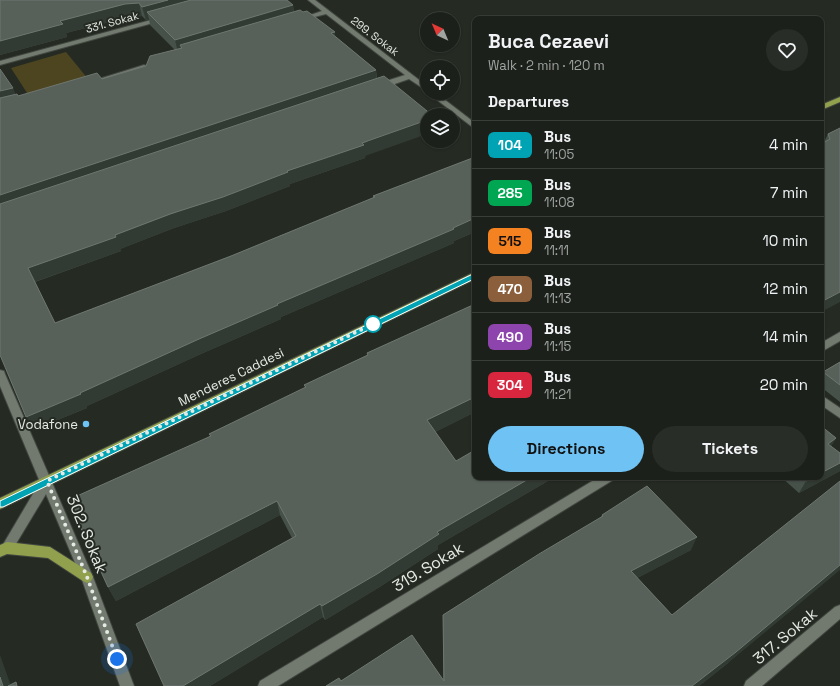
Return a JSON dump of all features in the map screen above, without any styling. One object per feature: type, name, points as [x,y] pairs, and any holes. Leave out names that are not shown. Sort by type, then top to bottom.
[{"type":"main road","points":[[824,107],[840,99]]},
{"type":"main road","name":"Menderes Caddesi","points":[[0,504],[472,276]]},
{"type":"main road","points":[[3,550],[50,552],[87,577]]},
{"type":"street","name":"299. Sokak","points":[[311,0],[420,84]]},
{"type":"street","points":[[296,21],[326,12]]},
{"type":"street","name":"331. Sokak","points":[[0,63],[168,17]]},
{"type":"street","points":[[83,85],[152,64]]},
{"type":"street","points":[[373,88],[410,76]]},
{"type":"street","points":[[441,100],[472,125]]},
{"type":"street","points":[[824,346],[840,336]]},
{"type":"street","name":"302. Sokak","points":[[0,374],[87,577],[127,686]]},
{"type":"street","points":[[824,401],[840,414]]},
{"type":"street","name":"319. Sokak","points":[[265,686],[604,480]]},
{"type":"street","points":[[3,550],[47,481]]},
{"type":"street","name":"317. Sokak","points":[[751,686],[840,611]]},
{"type":"shaded area","points":[[66,52],[88,79],[29,96],[11,68]]},
{"type":"building","points":[[0,0],[168,0],[142,7],[139,3],[125,4],[60,21],[63,24],[0,41]]},
{"type":"building","points":[[191,0],[287,0],[293,5],[175,40],[147,12]]},
{"type":"building","points":[[300,10],[303,12],[307,11],[335,32],[331,33],[376,70],[0,195],[0,98],[17,94],[18,96],[97,73],[102,79],[146,66],[150,56],[182,48],[180,45]]},
{"type":"building","points":[[0,69],[13,88],[0,91]]},
{"type":"building","points":[[384,76],[423,108],[420,108],[420,122],[362,143],[364,145],[287,171],[288,172],[223,197],[170,214],[115,235],[116,237],[28,268],[55,323],[231,256],[375,197],[373,196],[472,158],[472,219],[453,228],[454,229],[277,304],[278,305],[80,393],[81,394],[26,417],[0,355],[0,204]]},
{"type":"building","points":[[840,128],[840,292],[824,300],[824,142],[830,139],[828,134]]},
{"type":"building","points":[[472,305],[472,398],[427,420],[456,461],[472,452],[472,480],[527,480],[437,532],[439,534],[377,574],[322,606],[320,604],[183,686],[164,686],[136,624],[296,536],[277,501],[108,587],[68,500],[211,436],[209,434],[306,387],[304,385],[368,355],[367,353]]},
{"type":"building","points":[[840,362],[840,385],[824,373]]},
{"type":"building","points":[[824,428],[836,438],[828,444],[840,453],[840,463],[824,471]]},
{"type":"building","points":[[840,481],[840,565],[736,652],[692,686],[326,686],[339,678],[341,681],[412,635],[444,681],[443,615],[539,554],[603,516],[602,515],[647,486],[697,537],[631,571],[672,615]]},
{"type":"building","points":[[0,677],[3,686],[0,686]]},
{"type":"building","points":[[16,682],[17,686],[8,686]]},
{"type":"bus line","name":"104","points":[[0,504],[472,276]]},
{"type":"place","name":"Vodafone","points":[[86,424]]},
{"type":"route","points":[[117,659],[87,577],[47,481],[375,323],[373,324]]}]
